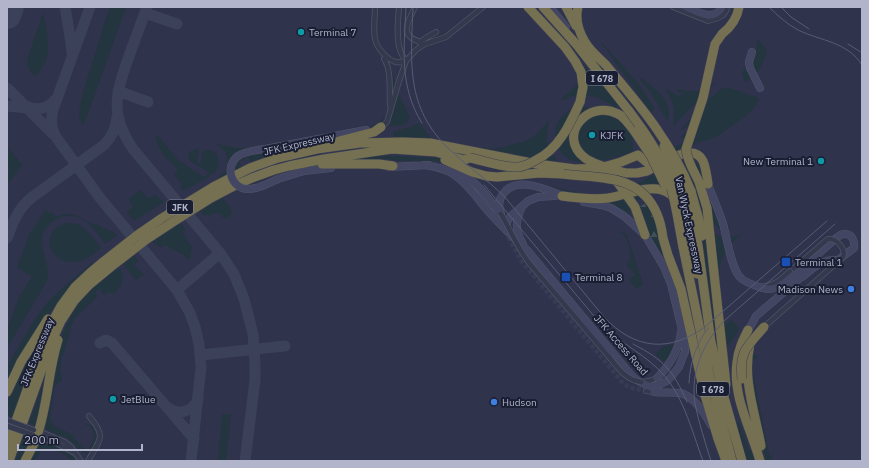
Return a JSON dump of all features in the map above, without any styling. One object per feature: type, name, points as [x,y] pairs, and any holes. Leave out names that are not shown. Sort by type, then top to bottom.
[{"type":"highway","name":"JFK Expressway","points":[[9,461],[49,348],[58,327],[74,301],[89,285],[147,239],[205,202],[232,187],[274,170],[324,159],[392,149],[422,148],[440,150],[467,159],[519,167],[528,165],[544,156],[551,150],[557,144],[572,120],[580,102],[583,87],[581,72],[565,47],[528,7]]},
{"type":"highway","name":"Van Wyck Expressway","points":[[543,7],[576,44],[625,111],[648,136],[661,159],[669,179],[709,374],[732,461]]},
{"type":"highway","name":"Van Wyck Expressway","points":[[566,7],[586,44],[638,103],[656,128],[686,190],[699,253],[711,342],[729,416],[742,461]]},
{"type":"highway","points":[[578,7],[577,22],[580,32]]},
{"type":"highway","points":[[729,416],[707,208],[699,182],[689,162],[686,149],[703,98],[715,44],[718,38],[736,19],[739,7]]},
{"type":"highway","points":[[625,111],[619,114],[610,111],[597,111],[585,115],[575,129],[574,140],[580,153],[608,174],[618,184],[634,207],[646,234]]},
{"type":"highway","points":[[308,151],[341,140],[374,132],[382,127]]},
{"type":"highway","name":"JFK Expressway","points":[[7,446],[46,334],[57,312],[70,294],[108,257],[141,233],[187,202],[256,165],[308,151],[360,143],[420,142],[537,164],[575,169],[600,168],[638,155],[654,168]]},
{"type":"highway","points":[[600,168],[626,173],[637,173],[654,168],[680,154],[693,153],[701,158],[703,162],[708,184]]},
{"type":"highway","points":[[324,159],[376,155],[425,155],[440,158],[472,172],[486,176],[497,177],[539,173],[563,174],[613,179],[624,182],[635,188],[647,198],[655,209],[659,219],[668,255],[681,289],[700,377],[715,431],[726,461]]},
{"type":"highway","points":[[289,166],[354,163],[393,166]]},
{"type":"highway","points":[[562,196],[601,199],[651,188],[662,190],[673,197],[680,206],[686,220],[711,342]]},
{"type":"highway","points":[[25,461],[36,433],[61,331],[73,309],[85,292],[101,275]]},
{"type":"highway","points":[[7,392],[16,371],[28,350],[51,315],[70,294]]},
{"type":"highway","points":[[755,421],[745,395],[742,379],[742,361],[745,350],[761,328]]},
{"type":"highway","points":[[760,461],[761,447],[755,421],[747,364],[752,337],[761,328]]},
{"type":"highway","points":[[748,330],[736,363],[736,376],[742,406],[760,461]]},
{"type":"street","points":[[375,7],[376,42],[385,55],[394,62],[406,61]]},
{"type":"street","points":[[399,7],[399,48],[406,61]]},
{"type":"street","points":[[415,7],[406,30],[414,39],[422,42]]},
{"type":"street","points":[[415,51],[425,44],[446,37],[483,7]]},
{"type":"street","points":[[550,7],[618,93],[625,111]]},
{"type":"street","points":[[672,7],[708,21],[718,18],[726,11],[722,8],[713,16],[686,7]]},
{"type":"street","points":[[436,32],[424,39],[406,61],[387,122],[382,127],[245,153],[237,157],[231,165],[231,177],[241,188],[248,189],[314,169],[376,168],[436,164],[454,168],[468,177],[501,214]]},
{"type":"street","points":[[752,52],[749,62],[750,68],[760,88]]},
{"type":"street","points":[[384,59],[387,63],[389,71],[390,113]]},
{"type":"street","points":[[424,165],[442,168],[459,178],[526,250]]},
{"type":"street","points":[[646,234],[624,216],[607,206],[578,201],[525,184],[520,184],[510,188],[503,193],[499,203],[501,214],[508,232],[525,257],[624,374],[631,379],[646,382],[657,378],[669,364],[676,352],[680,339],[681,326]]},
{"type":"street","points":[[708,184],[722,222],[736,272],[742,279],[756,286],[768,289],[779,287],[835,239],[844,234],[849,235],[854,240],[854,248],[838,260],[761,328]]},
{"type":"street","points":[[508,232],[506,227],[508,220],[528,201],[538,197],[562,196]]},
{"type":"street","points":[[523,206],[517,218],[517,224],[519,236],[526,250]]},
{"type":"street","name":"JFK Access Road","points":[[526,250],[630,373],[638,381],[644,384],[649,386],[659,385],[666,381],[679,366],[684,356],[685,349],[684,338],[670,280],[646,234]]},
{"type":"street","points":[[828,239],[836,240],[843,249],[843,257],[761,328],[748,330],[756,316],[828,239]]},
{"type":"street","points":[[756,286],[774,284],[820,262],[838,260]]},
{"type":"street","points":[[654,392],[669,384],[679,366]]},
{"type":"street","points":[[646,391],[686,395],[701,408],[715,431]]},
{"type":"street","points":[[88,461],[100,435],[98,428],[89,416]]},
{"type":"street","points":[[7,420],[36,433]]},
{"type":"street","points":[[7,426],[63,441],[68,444],[81,461]]},
{"type":"shaded area","points":[[7,7],[862,7],[862,461],[7,461]]},
{"type":"green space","points":[[110,7],[126,7],[86,119],[82,125],[79,117],[80,105]]},
{"type":"green space","points":[[43,13],[48,37],[48,49],[46,60],[38,74],[34,76],[28,67],[27,60]]},
{"type":"green space","points":[[757,39],[767,50],[766,55],[757,72],[746,82],[743,71],[755,53]]},
{"type":"green space","points":[[602,43],[638,83],[655,109],[651,112]]},
{"type":"green space","points":[[581,63],[618,105],[615,107],[603,100],[584,95],[570,97],[563,100],[562,98],[575,87],[580,80]]},
{"type":"green space","points":[[389,65],[398,93],[409,115],[408,122],[403,125],[367,128],[382,120],[391,106]]},
{"type":"green space","points":[[642,78],[658,92],[666,102],[669,114],[668,122],[651,93],[640,80]]},
{"type":"green space","points":[[716,82],[673,125],[674,107],[666,90],[667,89],[679,97],[682,94],[677,90],[678,89],[684,91],[698,91],[707,88]]},
{"type":"green space","points":[[723,88],[729,88],[759,98],[755,107],[746,116],[719,135],[670,154],[672,148],[702,135],[682,138],[681,137],[690,129],[688,126],[680,131],[706,102]]},
{"type":"green space","points":[[581,107],[596,109],[610,115],[621,123],[632,134],[633,151],[610,159],[584,163],[576,162],[563,155],[556,143],[555,136],[558,123],[567,112]]},
{"type":"green space","points":[[549,121],[547,141],[549,150],[556,159],[555,162],[513,153],[465,146],[493,149],[524,142],[534,136]]},
{"type":"green space","points":[[419,123],[431,138],[394,137],[393,132]]},
{"type":"green space","points":[[155,135],[159,137],[178,160],[204,177],[209,173],[189,160],[189,153],[192,151],[198,148],[197,163],[201,163],[203,151],[206,151],[206,149],[214,152],[217,154],[218,158],[218,168],[207,177],[183,191],[180,187],[182,184],[174,175],[178,170],[161,150]]},
{"type":"green space","points":[[282,142],[283,148],[286,149],[251,162],[248,157],[239,162],[241,167],[220,179],[219,177],[226,171],[227,156],[225,151],[216,144],[237,148],[247,148]]},
{"type":"green space","points":[[7,146],[22,165],[7,185]]},
{"type":"green space","points":[[382,156],[454,160],[446,163],[437,161],[400,161],[382,158],[382,161],[344,160]]},
{"type":"green space","points":[[701,163],[706,187],[730,229],[719,228],[703,213],[695,192],[685,203],[661,186],[596,196],[577,194],[551,186],[590,194],[615,192],[629,188],[668,168]]},
{"type":"green space","points":[[140,190],[149,199],[155,195],[164,202],[134,221],[127,212],[133,207],[129,199]]},
{"type":"green space","points":[[640,194],[644,197],[637,200],[633,204],[629,216],[614,206],[604,202]]},
{"type":"green space","points":[[222,198],[232,211],[231,214],[225,219],[217,212],[209,216],[207,214],[204,216],[200,211]]},
{"type":"green space","points":[[648,203],[651,206],[666,260],[635,221],[635,215],[638,209],[642,205]]},
{"type":"green space","points":[[45,210],[49,213],[51,212],[56,217],[66,214],[77,216],[118,235],[105,244],[86,221],[76,216],[63,216],[57,218],[47,227],[44,232],[42,244],[48,270],[47,281],[7,348],[7,330],[19,297],[32,276],[17,268],[30,232]]},
{"type":"green space","points":[[67,223],[73,223],[83,227],[101,248],[86,259],[72,262],[63,261],[56,256],[51,249],[51,234],[57,228]]},
{"type":"green space","points":[[181,223],[186,230],[183,233],[192,247],[190,259],[188,260],[182,254],[165,245],[161,248],[152,242]]},
{"type":"green space","points":[[698,225],[718,236],[728,237],[741,235],[728,248],[723,256],[719,268],[720,358],[713,333],[705,266]]},
{"type":"green space","points":[[619,232],[625,233],[628,238],[643,284],[636,289],[629,280],[635,275],[627,265],[630,259],[628,243],[623,234]]},
{"type":"green space","points":[[134,255],[138,260],[134,266],[144,274],[136,280],[123,264]]},
{"type":"green space","points":[[92,263],[94,264],[77,279],[46,318],[7,386],[7,368],[35,319],[46,304],[70,281]]},
{"type":"green space","points":[[119,268],[123,278],[117,291],[114,294],[109,292],[104,295],[99,289],[95,293],[98,296],[74,319],[62,357],[60,370],[62,382],[58,382],[54,388],[50,420],[54,426],[73,435],[75,437],[74,438],[86,450],[88,450],[92,443],[94,434],[92,428],[85,424],[91,425],[97,432],[93,446],[86,454],[63,436],[52,432],[44,426],[52,373],[61,339],[68,322],[77,307],[91,290]]},
{"type":"green space","points":[[731,320],[739,329],[725,349],[723,326]]},
{"type":"green space","points":[[38,342],[13,417],[7,415],[7,403],[16,380]]},
{"type":"green space","points":[[675,344],[666,363],[655,354],[664,346]]},
{"type":"green space","points":[[751,353],[757,355],[758,357],[753,360],[753,374],[769,454],[772,457],[772,461],[766,461],[751,381]]},
{"type":"green space","points":[[49,368],[38,427],[29,423]]},
{"type":"green space","points":[[222,414],[231,414],[226,461],[218,461]]},
{"type":"green space","points":[[736,422],[739,422],[749,451],[753,450],[756,461],[748,461]]},
{"type":"green space","points":[[24,434],[34,438],[22,461],[15,461]]},
{"type":"green space","points":[[48,442],[64,449],[76,461],[71,461],[65,455],[58,452],[42,449],[35,461],[28,461],[37,446]]},
{"type":"taxiway","points":[[7,17],[10,7]]},
{"type":"taxiway","points":[[65,7],[72,53]]},
{"type":"taxiway","points":[[90,7],[53,110],[51,121],[52,127],[56,137],[100,198],[177,290],[190,313],[199,344],[201,367],[191,461]]},
{"type":"taxiway","points":[[147,7],[129,56],[118,92],[117,103],[120,125],[133,149],[220,253],[234,274],[244,299],[253,334],[255,363],[255,380],[245,461]]},
{"type":"taxiway","points":[[145,13],[177,24]]},
{"type":"taxiway","points":[[7,88],[53,134]]},
{"type":"taxiway","points":[[118,91],[148,102]]},
{"type":"taxiway","points":[[26,106],[38,109],[46,107],[56,99]]},
{"type":"taxiway","points":[[7,106],[28,108]]},
{"type":"taxiway","points":[[7,238],[16,216],[26,202],[104,145],[113,132],[117,117]]},
{"type":"taxiway","points":[[177,290],[220,253]]},
{"type":"taxiway","points":[[100,343],[106,340],[112,343],[194,439]]},
{"type":"taxiway","points":[[201,355],[285,346]]},
{"type":"taxiway","points":[[167,407],[171,410],[180,412],[189,410],[198,399]]},
{"type":"runway","points":[[7,15],[10,7]]},
{"type":"tunnel","points":[[508,237],[521,261],[622,382],[630,387],[646,391]]},
{"type":"tram line","points":[[406,7],[404,37],[406,81],[415,109],[422,123]]},
{"type":"tram line","points":[[413,7],[412,65],[414,83],[418,100],[425,117],[435,133],[449,149],[504,196],[604,317],[628,336],[653,344],[666,344],[679,341],[693,335],[706,326],[827,221]]},
{"type":"tram line","points":[[769,7],[783,20],[798,30],[833,43],[849,51],[862,65]]},
{"type":"tram line","points":[[781,7],[791,17],[809,29]]},
{"type":"tram line","points":[[848,44],[862,53]]},
{"type":"tram line","points":[[484,185],[599,322],[650,362],[666,378],[680,400],[703,461]]},
{"type":"tram line","points":[[711,461],[698,418],[694,392],[696,369],[710,338],[725,320],[835,224]]},
{"type":"tram line","points":[[689,383],[694,354],[708,328]]},
{"type":"tram line","points":[[633,344],[653,355],[666,367],[677,382],[687,402]]},
{"type":"place","name":"Terminal 7","points":[[301,32]]},
{"type":"place","name":"KJFK","points":[[592,135]]},
{"type":"place","name":"New Terminal 1","points":[[821,161]]},
{"type":"place","name":"Terminal 1","points":[[786,262]]},
{"type":"place","name":"Terminal 8","points":[[566,277]]},
{"type":"place","name":"Madison News","points":[[851,289]]},
{"type":"place","name":"JetBlue","points":[[113,399]]},
{"type":"place","name":"Hudson","points":[[494,402]]}]
